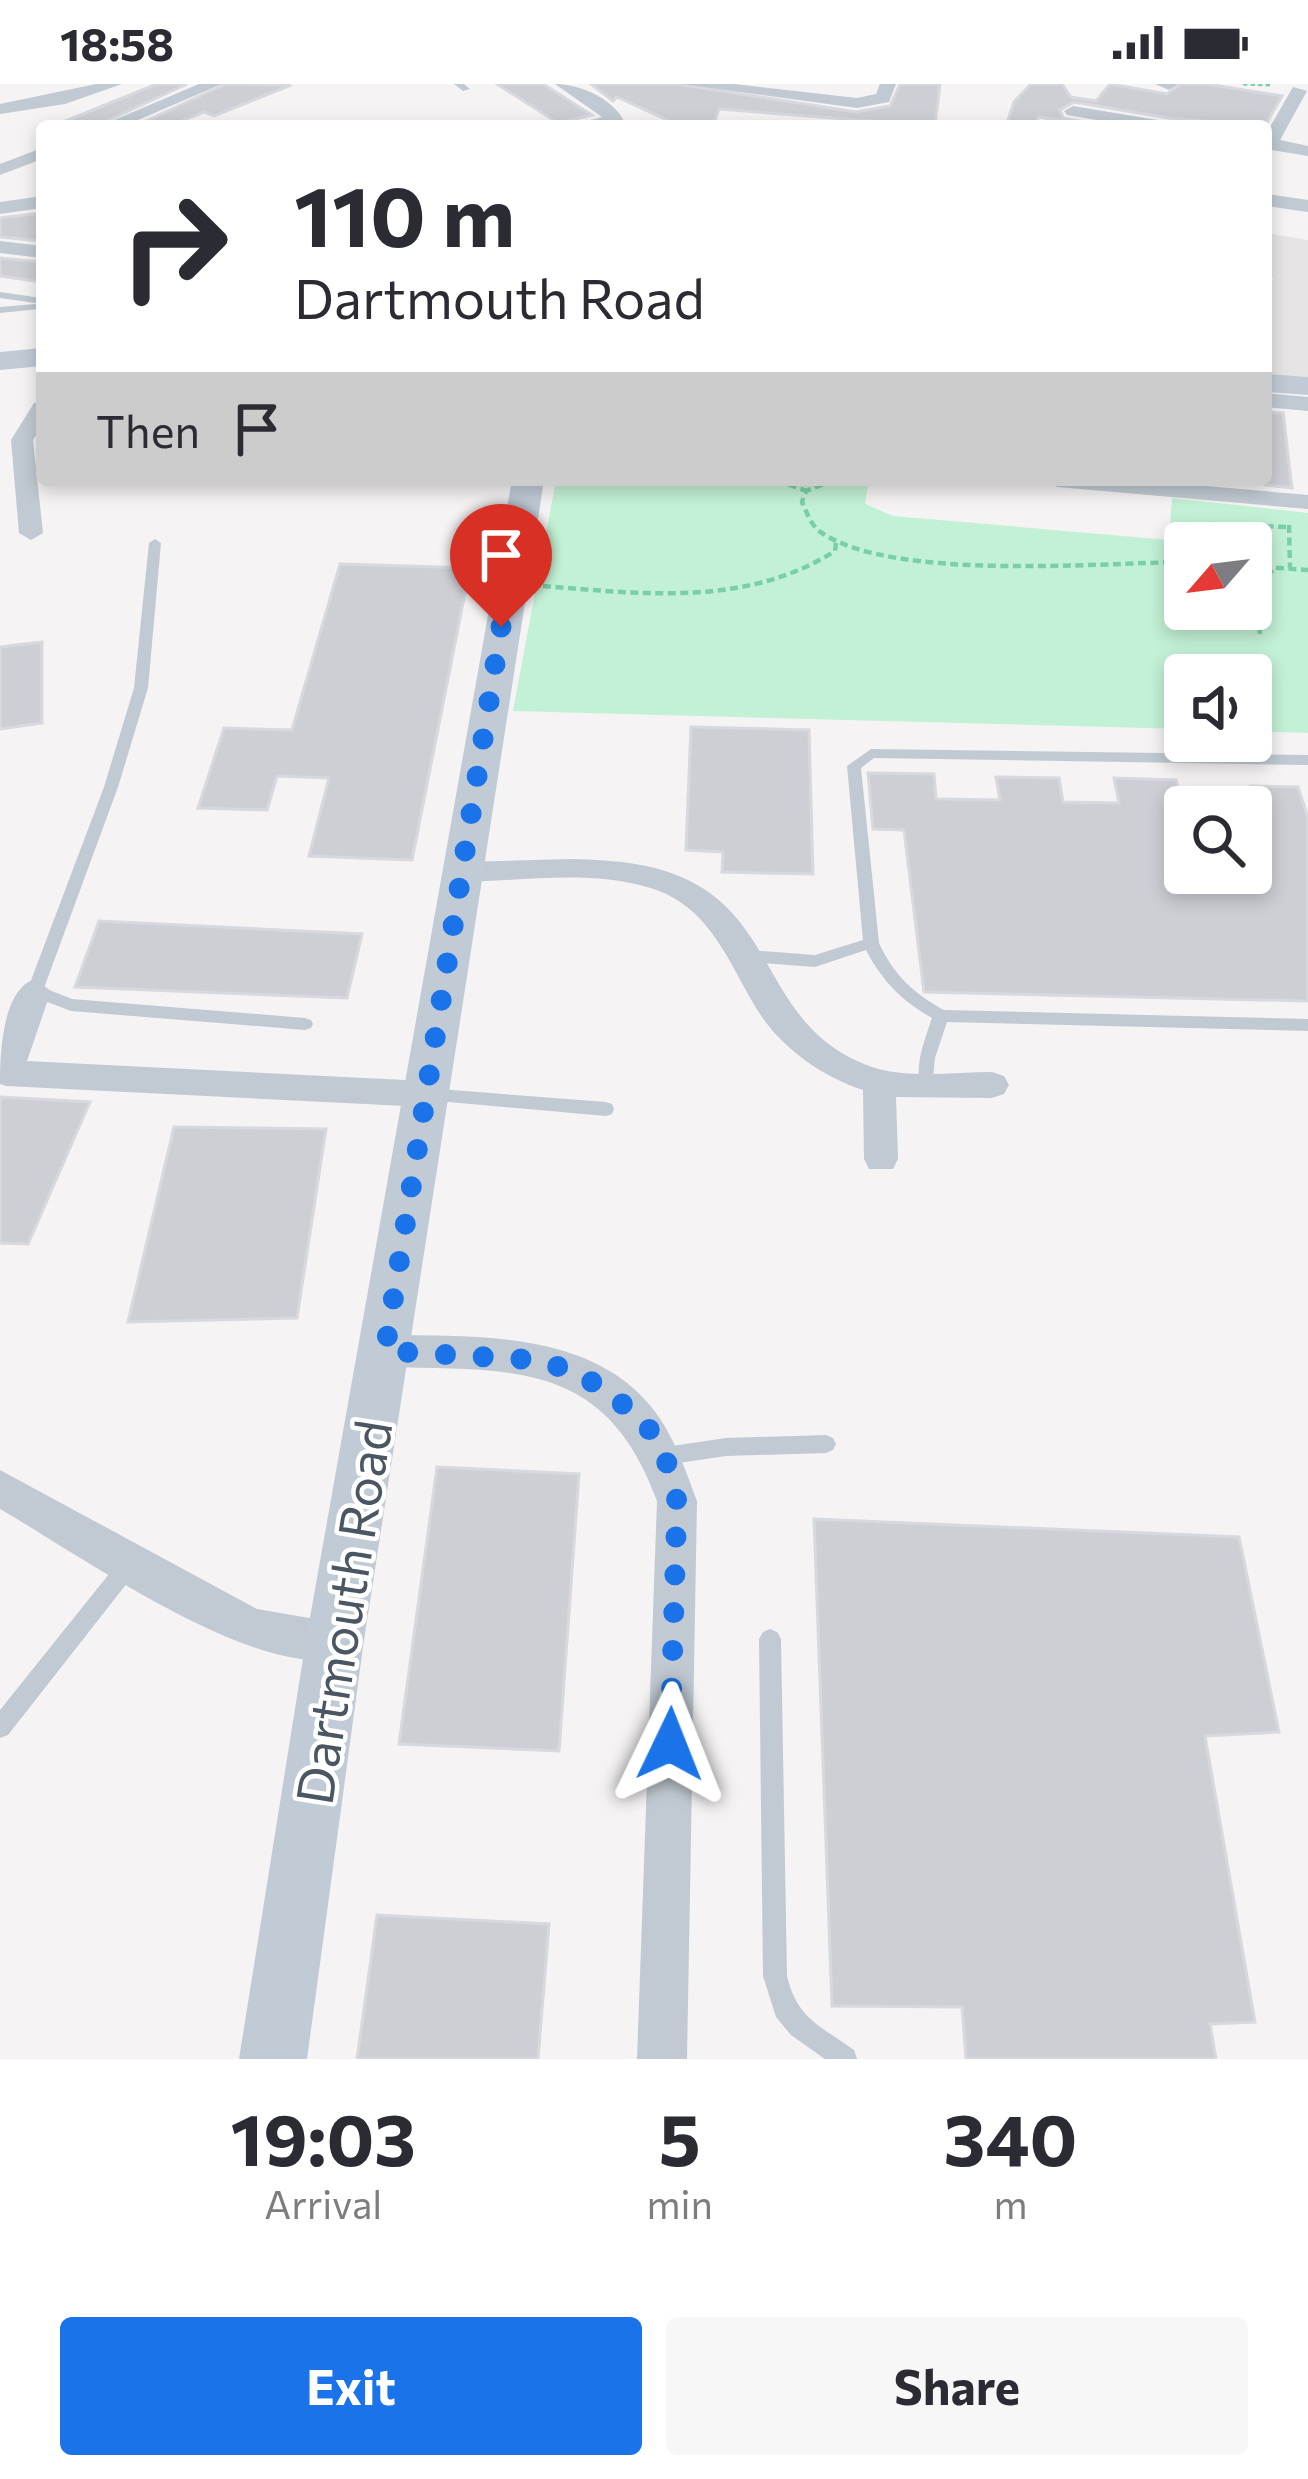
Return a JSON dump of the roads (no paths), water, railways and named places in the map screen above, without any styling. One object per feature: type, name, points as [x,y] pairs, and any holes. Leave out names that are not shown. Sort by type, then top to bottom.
[{"type":"street","points":[[0,109],[65,100],[114,84]]},
{"type":"street","points":[[124,120],[214,84]]},
{"type":"street","points":[[689,84],[857,103],[883,98],[888,84]]},
{"type":"street","points":[[573,86],[613,120]]},
{"type":"street","points":[[1272,136],[1304,92],[1273,87]]},
{"type":"street","points":[[1069,118],[1082,90]]},
{"type":"street","points":[[1272,144],[1308,151]]},
{"type":"street","points":[[0,170],[36,155]]},
{"type":"street","points":[[1272,201],[1308,206]]},
{"type":"street","points":[[0,208],[36,203]]},
{"type":"street","points":[[0,247],[36,251]]},
{"type":"street","points":[[0,362],[36,358]]},
{"type":"street","points":[[1272,385],[1306,398]]},
{"type":"street","points":[[1272,400],[1306,398]]},
{"type":"street","points":[[1306,398],[1307,430]]},
{"type":"street","points":[[31,532],[22,440],[36,418]]},
{"type":"street","name":"Dartmouth Road","points":[[273,2059],[335,1640],[527,486]]},
{"type":"street","points":[[1192,486],[1237,488],[1303,511]]},
{"type":"street","points":[[462,872],[625,873],[668,882],[702,900],[730,926],[767,1001],[808,1043],[879,1082],[992,1085]]},
{"type":"street","points":[[35,991],[3,1072],[425,1094]]},
{"type":"street","points":[[879,1082],[880,1159]]},
{"type":"street","points":[[385,1351],[538,1360],[581,1374],[643,1419],[665,1456],[677,1501],[662,2059]]},
{"type":"street","points":[[0,1488],[128,1565],[249,1628],[293,1640],[335,1640]]},
{"type":"lane","points":[[0,295],[36,303]]},
{"type":"lane","points":[[0,310],[36,305]]},
{"type":"lane","points":[[155,543],[141,688],[111,787],[35,991],[71,1004],[305,1024]]},
{"type":"lane","points":[[1308,760],[871,753],[854,766],[871,943],[896,986],[941,1016],[1308,1024]]},
{"type":"lane","points":[[748,956],[815,962],[871,943]]},
{"type":"lane","points":[[926,1083],[927,1058],[941,1016]]},
{"type":"lane","points":[[425,1094],[606,1109]]},
{"type":"lane","points":[[665,1456],[726,1447],[826,1444]]},
{"type":"lane","points":[[0,1727],[128,1565]]},
{"type":"lane","points":[[770,1639],[778,1993],[781,2009],[804,2034],[845,2059]]}]
